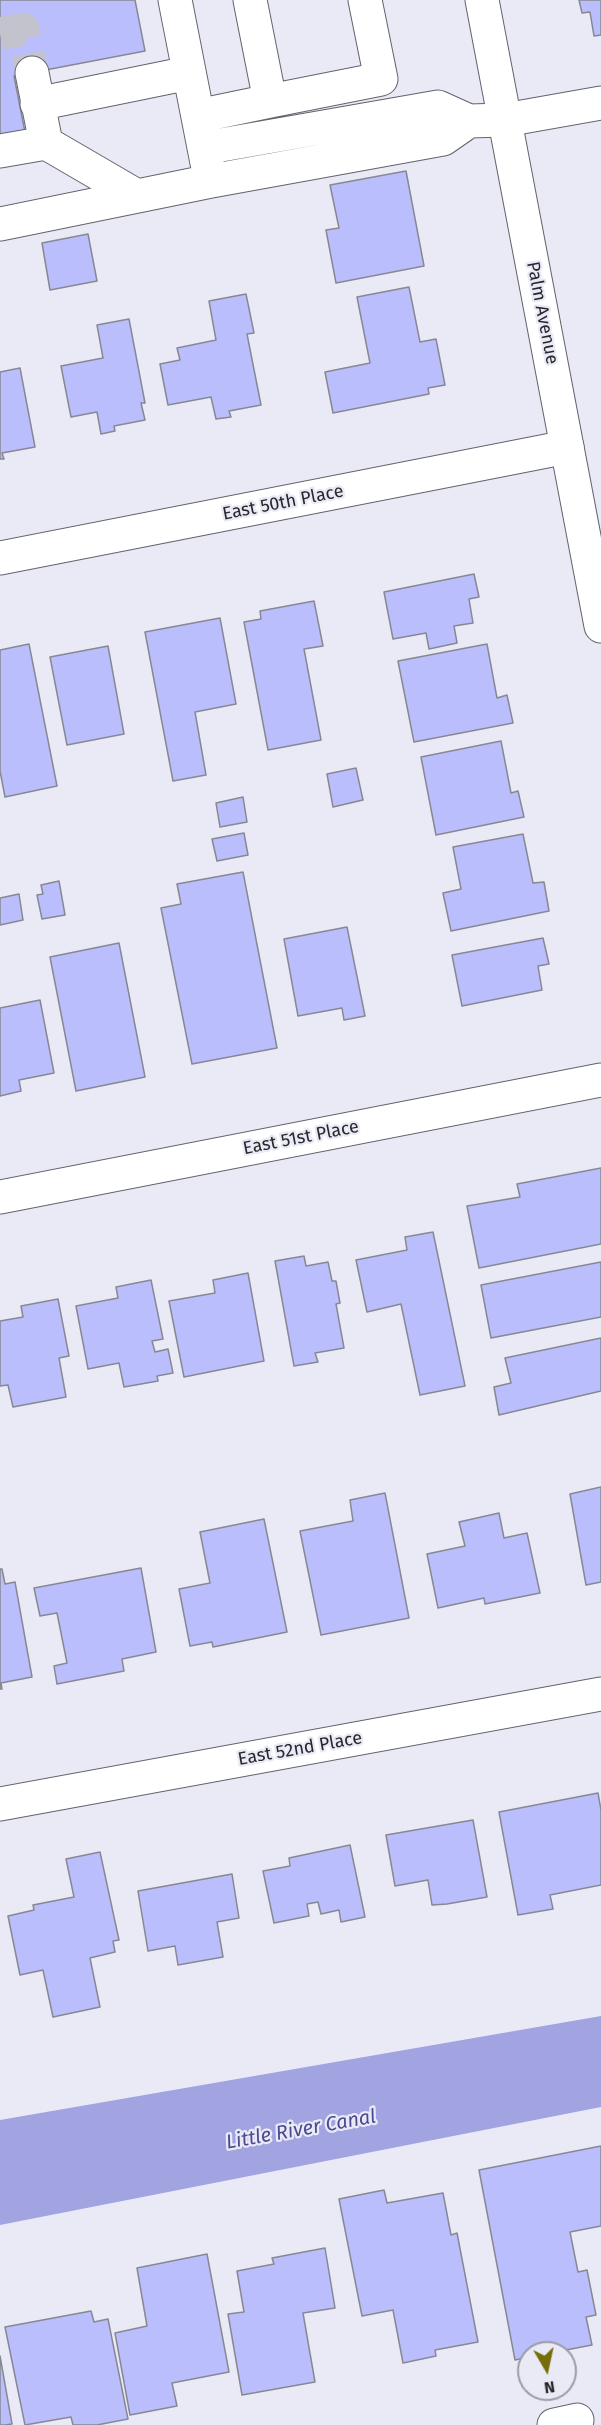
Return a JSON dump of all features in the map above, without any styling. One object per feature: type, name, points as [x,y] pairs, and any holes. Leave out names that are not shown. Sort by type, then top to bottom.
[{"type":"street","points":[[175,0],[211,181]]},
{"type":"street","points":[[250,0],[270,101]]},
{"type":"street","points":[[198,116],[381,79],[365,0]]},
{"type":"street","name":"Palm Avenue","points":[[482,0],[601,626]]},
{"type":"street","points":[[45,143],[35,88],[189,73]]},
{"type":"street","points":[[204,148],[438,107],[469,121],[505,120],[601,103]]},
{"type":"street","points":[[0,224],[211,181],[443,139],[469,121]]},
{"type":"street","points":[[0,152],[45,143],[137,196]]},
{"type":"street","name":"East 50th Place","points":[[0,558],[567,447]]},
{"type":"street","name":"East 51st Place","points":[[0,1197],[601,1080]]},
{"type":"street","name":"East 52nd Place","points":[[0,1804],[601,1694]]},
{"type":"water","name":"Little River Canal","points":[[601,2016],[601,2107],[0,2225],[0,2120]]},
{"type":"building","points":[[0,0],[135,0],[145,51],[14,76],[25,132],[0,137]]},
{"type":"building","points":[[579,0],[601,0],[601,35],[594,36],[590,12],[582,13]]},
{"type":"building","points":[[406,171],[424,266],[336,283],[326,230],[339,228],[330,185]]},
{"type":"building","points":[[88,234],[97,281],[50,290],[42,243]]},
{"type":"building","points":[[409,287],[420,342],[436,339],[445,385],[428,388],[429,394],[333,413],[325,372],[370,363],[357,297]]},
{"type":"building","points":[[246,294],[254,333],[247,334],[261,405],[229,411],[231,417],[216,419],[211,397],[168,405],[160,364],[180,360],[177,348],[216,340],[209,301]]},
{"type":"building","points":[[129,319],[145,403],[141,403],[145,420],[114,426],[115,431],[101,434],[97,412],[71,417],[61,366],[103,358],[97,325]]},
{"type":"building","points":[[20,368],[35,447],[2,453],[4,459],[0,459],[0,372]]},
{"type":"building","points":[[474,574],[479,597],[469,599],[473,623],[454,626],[457,643],[429,649],[426,633],[393,639],[384,592]]},
{"type":"building","points":[[314,601],[323,646],[304,649],[321,740],[268,750],[244,622],[261,619],[260,611]]},
{"type":"building","points":[[220,618],[236,704],[195,712],[206,775],[173,781],[145,632]]},
{"type":"building","points":[[29,644],[57,786],[5,797],[0,771],[0,650]]},
{"type":"building","points":[[487,644],[497,698],[507,695],[513,723],[414,742],[398,661]]},
{"type":"building","points":[[108,646],[124,734],[67,745],[50,657]]},
{"type":"building","points":[[501,741],[511,793],[518,791],[524,817],[436,835],[421,757]]},
{"type":"building","points":[[356,768],[363,800],[333,807],[327,774]]},
{"type":"building","points":[[243,797],[247,822],[220,827],[216,803]]},
{"type":"building","points":[[244,833],[248,855],[217,861],[212,839]]},
{"type":"building","points":[[523,834],[533,883],[544,882],[549,911],[451,931],[443,893],[461,889],[453,847]]},
{"type":"building","points":[[243,872],[277,1048],[192,1064],[161,908],[181,904],[177,884]]},
{"type":"building","points":[[59,881],[65,915],[42,919],[37,895],[43,894],[41,885]]},
{"type":"building","points":[[19,894],[23,920],[0,925],[0,898]]},
{"type":"building","points":[[347,927],[365,1016],[344,1020],[342,1008],[298,1016],[284,939]]},
{"type":"building","points":[[543,938],[549,964],[538,966],[542,990],[462,1006],[452,955]]},
{"type":"building","points":[[119,943],[145,1077],[76,1091],[50,957]]},
{"type":"building","points":[[40,1000],[54,1073],[19,1080],[21,1091],[0,1096],[0,1008]]},
{"type":"building","points":[[601,1168],[601,1244],[479,1268],[467,1206],[520,1197],[517,1184]]},
{"type":"building","points":[[433,1232],[465,1386],[420,1395],[401,1304],[367,1312],[356,1260],[407,1250],[405,1237]]},
{"type":"building","points":[[304,1256],[306,1266],[328,1262],[332,1281],[336,1281],[340,1303],[336,1304],[344,1348],[315,1353],[318,1362],[294,1366],[275,1261]]},
{"type":"building","points":[[601,1262],[601,1317],[491,1338],[481,1285]]},
{"type":"building","points":[[248,1273],[264,1361],[184,1377],[169,1301],[215,1293],[213,1280]]},
{"type":"building","points":[[151,1280],[163,1339],[152,1341],[155,1352],[168,1349],[173,1373],[157,1376],[158,1381],[124,1387],[119,1363],[88,1369],[76,1306],[118,1298],[116,1287]]},
{"type":"building","points":[[58,1299],[69,1356],[59,1358],[66,1397],[13,1407],[8,1385],[0,1386],[0,1321],[23,1317],[21,1306]]},
{"type":"building","points":[[601,1338],[601,1391],[499,1415],[494,1387],[511,1383],[505,1358]]},
{"type":"building","points":[[601,1487],[601,1582],[586,1585],[570,1494]]},
{"type":"building","points":[[385,1493],[409,1618],[321,1635],[300,1531],[353,1521],[350,1500]]},
{"type":"building","points":[[499,1513],[504,1538],[527,1533],[540,1593],[485,1604],[484,1598],[438,1608],[427,1554],[465,1546],[459,1522]]},
{"type":"building","points":[[264,1519],[287,1632],[213,1647],[212,1642],[190,1646],[179,1589],[210,1583],[200,1532]]},
{"type":"building","points":[[141,1568],[156,1652],[122,1659],[124,1671],[57,1684],[54,1666],[67,1663],[57,1613],[40,1616],[34,1588]]},
{"type":"building","points":[[0,1569],[2,1569],[5,1584],[15,1582],[32,1677],[1,1683],[2,1689],[0,1689]]},
{"type":"building","points":[[598,1793],[601,1810],[601,1885],[550,1895],[553,1909],[518,1915],[499,1812]]},
{"type":"building","points":[[473,1820],[487,1897],[432,1905],[428,1880],[395,1886],[386,1835]]},
{"type":"building","points":[[350,1845],[365,1917],[341,1922],[339,1910],[321,1914],[318,1902],[307,1904],[309,1916],[274,1923],[263,1871],[290,1866],[289,1858]]},
{"type":"building","points":[[100,1852],[119,1940],[113,1941],[115,1952],[90,1958],[100,2007],[53,2017],[43,1970],[20,1975],[8,1916],[34,1910],[33,1905],[74,1897],[66,1859]]},
{"type":"building","points":[[232,1874],[239,1918],[217,1922],[223,1957],[178,1965],[175,1946],[148,1951],[138,1891]]},
{"type":"building","points":[[601,2146],[601,2226],[570,2232],[578,2272],[587,2270],[596,2315],[586,2317],[592,2345],[577,2348],[577,2341],[517,2341],[517,2360],[515,2360],[479,2170]]},
{"type":"building","points":[[384,2190],[387,2203],[443,2193],[451,2235],[457,2233],[478,2342],[435,2350],[436,2356],[403,2363],[393,2310],[362,2316],[339,2199]]},
{"type":"building","points":[[325,2248],[335,2308],[303,2313],[315,2382],[242,2395],[228,2314],[244,2312],[237,2271],[274,2264],[272,2258]]},
{"type":"building","points":[[207,2254],[229,2372],[172,2383],[177,2406],[130,2415],[115,2333],[147,2326],[137,2268]]},
{"type":"building","points":[[91,2311],[94,2322],[108,2319],[128,2419],[97,2425],[73,2425],[71,2417],[25,2425],[5,2327]]},
{"type":"building","points":[[0,2356],[12,2424],[5,2425],[0,2425]]},
{"type":"tunnel","points":[[0,34],[23,29],[32,73]]}]
